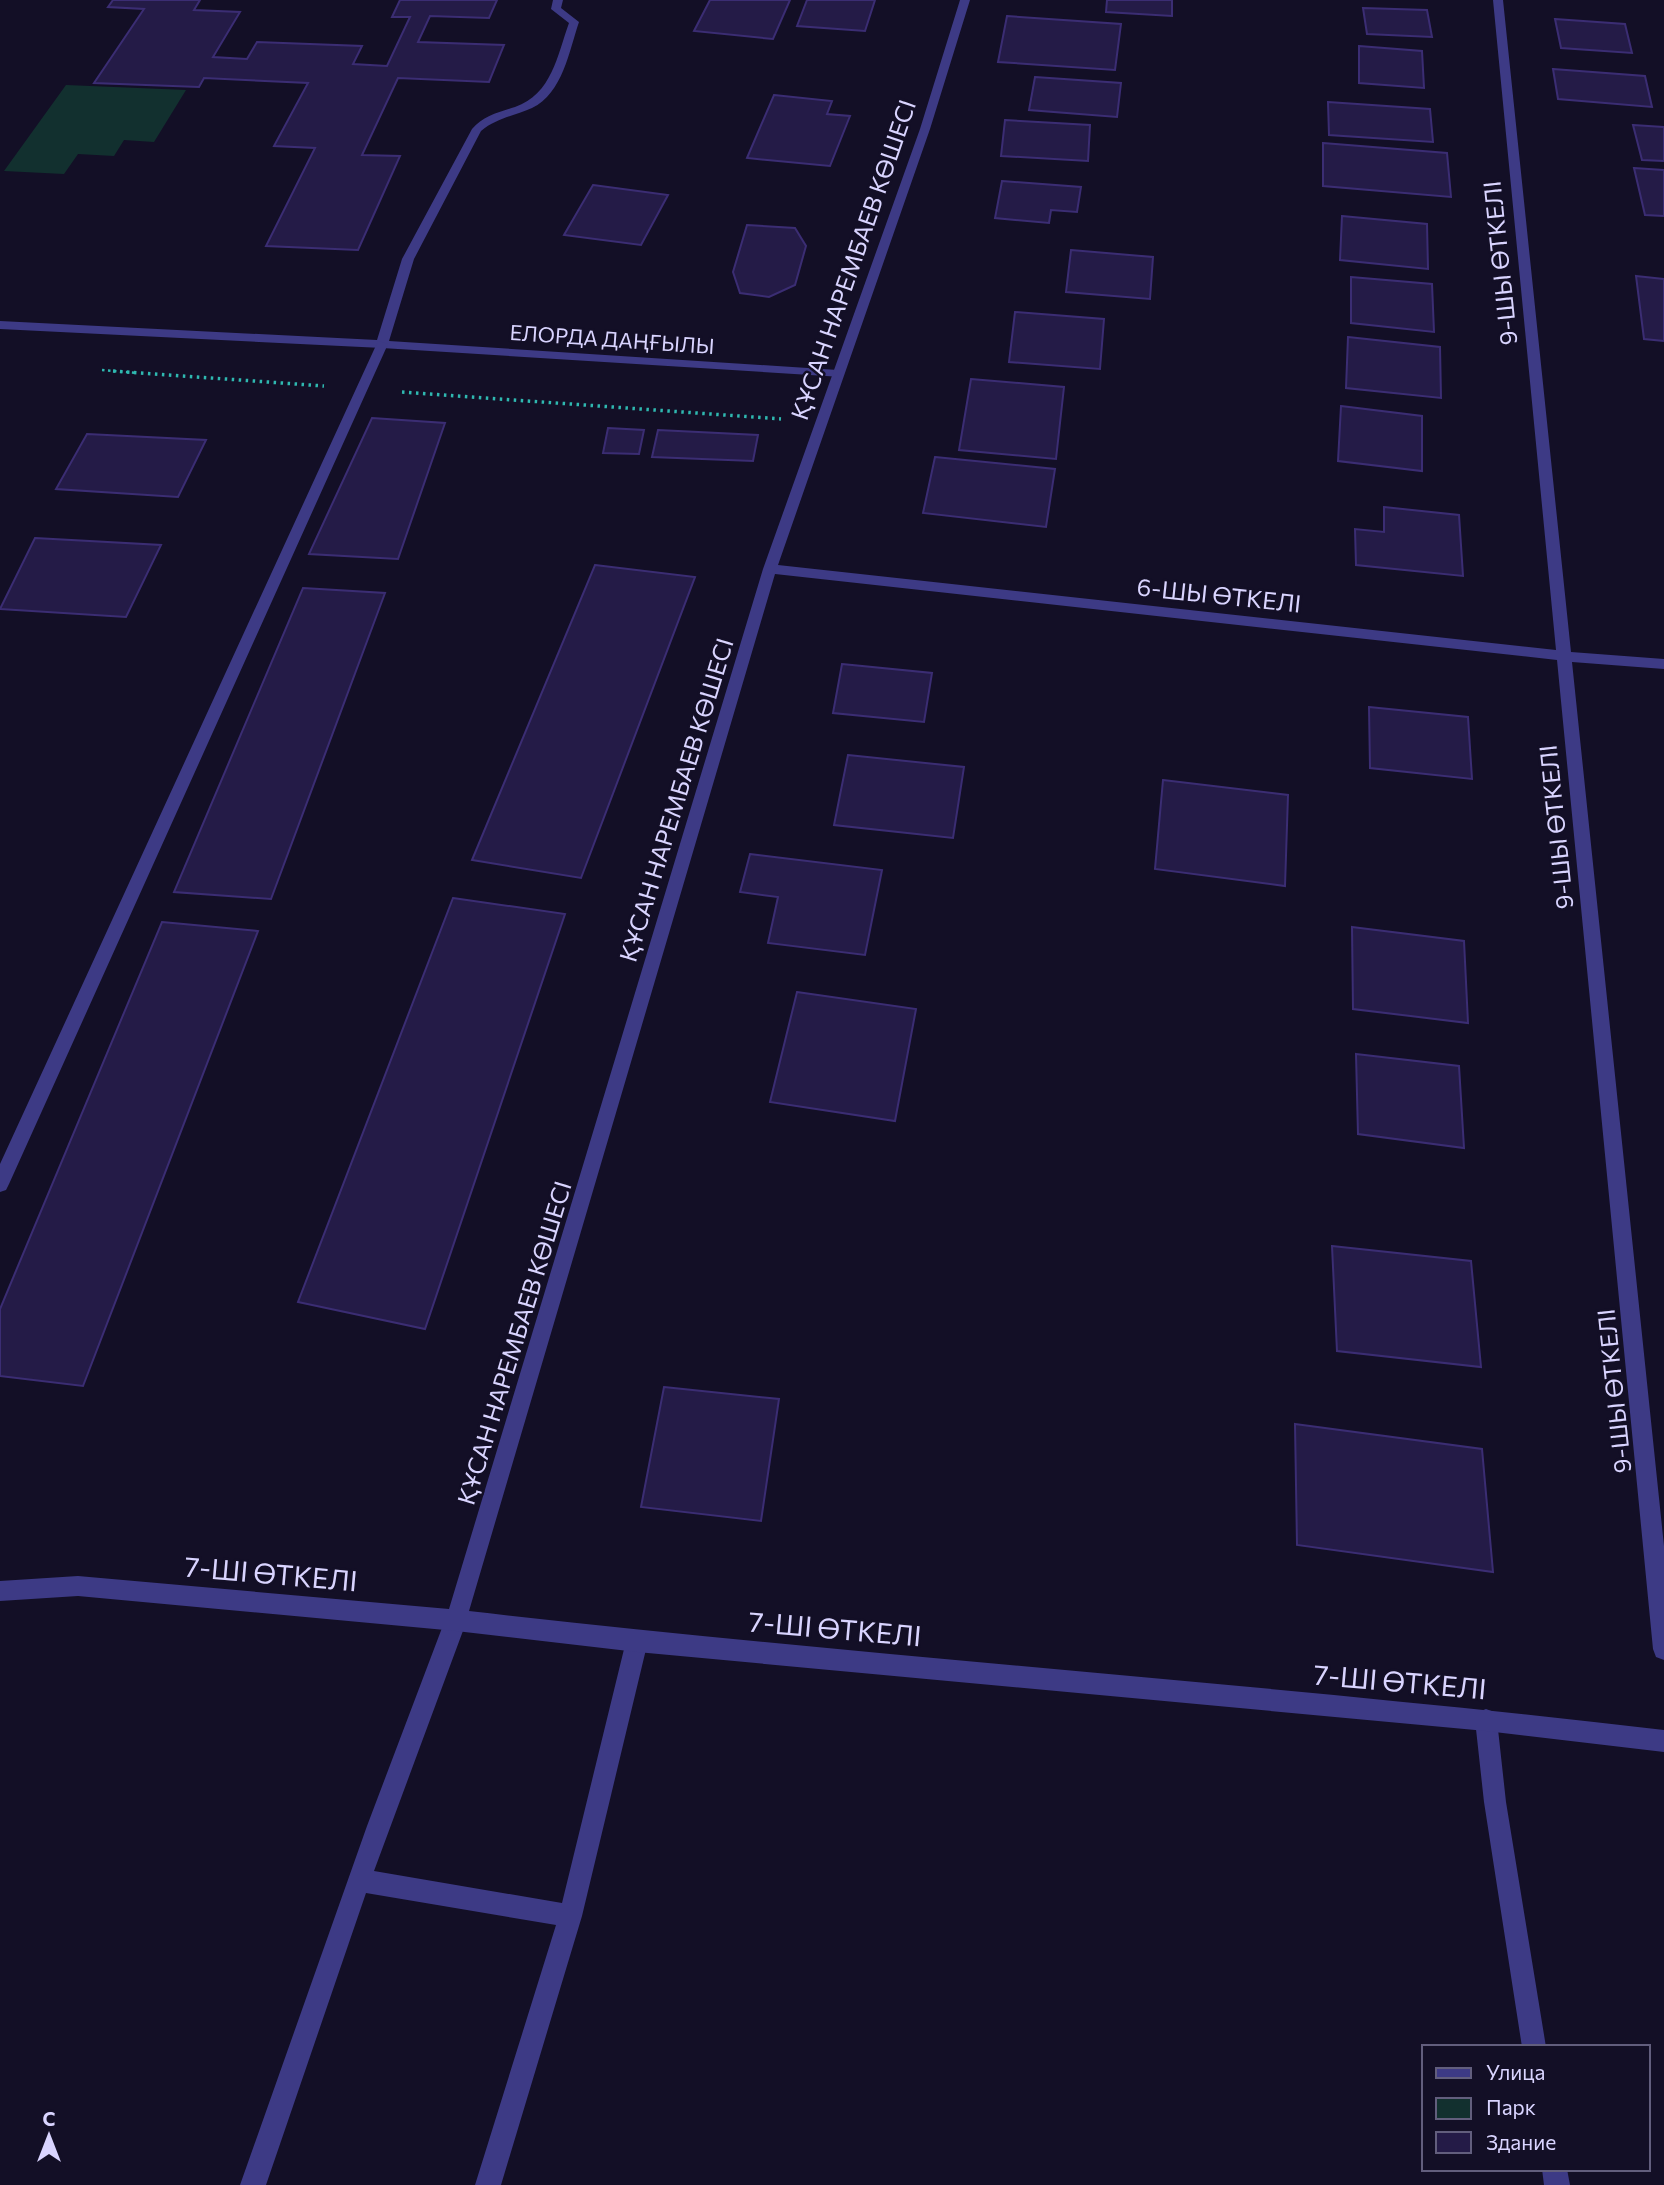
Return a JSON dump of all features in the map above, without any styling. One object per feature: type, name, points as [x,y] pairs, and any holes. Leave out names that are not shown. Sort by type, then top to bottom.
[{"type":"street","points":[[0,1184],[382,344],[408,259],[477,129],[488,117],[537,100],[552,80],[574,22],[556,9],[558,0]]},
{"type":"street","name":"ҚҰСАН НАРЕМБАЕВ КӨШЕСІ","points":[[253,2185],[359,1880],[456,1620],[770,569],[925,129],[965,0]]},
{"type":"street","name":"9-ШЫ ӨТКЕЛІ","points":[[1498,0],[1664,1649]]},
{"type":"street","name":"ЕЛОРДА ДАҢҒЫЛЫ","points":[[0,325],[382,344],[838,374]]},
{"type":"street","name":"6-ШЫ ӨТКЕЛІ","points":[[770,569],[1562,656],[1664,664]]},
{"type":"street","name":"7-ШІ ӨТКЕЛІ","points":[[0,1591],[78,1586],[456,1620],[638,1641],[1486,1720],[1664,1741]]},
{"type":"street","points":[[488,2185],[570,1916],[638,1641]]},
{"type":"street","points":[[1486,1720],[1495,1802],[1534,2045]]},
{"type":"street","points":[[359,1880],[570,1916]]},
{"type":"path","points":[[97,370],[822,422]]},
{"type":"green space","points":[[66,85],[186,90],[154,142],[124,140],[114,156],[78,154],[64,174],[4,171]]},
{"type":"building","points":[[113,0],[200,0],[194,10],[240,12],[213,57],[247,59],[257,42],[362,46],[353,64],[387,66],[410,17],[392,17],[400,0],[497,0],[489,18],[430,16],[418,42],[504,45],[489,82],[398,78],[362,155],[400,156],[358,250],[266,246],[315,148],[274,146],[308,83],[204,78],[199,87],[94,83],[144,9],[108,7]]},
{"type":"building","points":[[710,0],[790,0],[773,39],[694,31]]},
{"type":"building","points":[[807,0],[875,0],[865,31],[797,26]]},
{"type":"building","points":[[1107,0],[1172,0],[1172,16],[1106,12]]},
{"type":"building","points":[[1363,8],[1427,10],[1432,37],[1367,34]]},
{"type":"building","points":[[1007,16],[1121,24],[1115,70],[998,62]]},
{"type":"building","points":[[1555,19],[1625,24],[1632,53],[1561,48]]},
{"type":"building","points":[[1359,46],[1422,51],[1424,88],[1359,83]]},
{"type":"building","points":[[1553,69],[1645,76],[1652,107],[1558,99]]},
{"type":"building","points":[[1035,77],[1121,83],[1117,117],[1029,110]]},
{"type":"building","points":[[774,95],[832,101],[827,114],[850,116],[830,166],[747,158]]},
{"type":"building","points":[[1328,102],[1430,109],[1433,142],[1329,135]]},
{"type":"building","points":[[1005,120],[1090,125],[1088,161],[1001,156]]},
{"type":"building","points":[[1633,125],[1664,127],[1664,161],[1642,160]]},
{"type":"building","points":[[1323,143],[1447,153],[1451,197],[1323,186]]},
{"type":"building","points":[[1634,168],[1664,170],[1664,216],[1645,215]]},
{"type":"building","points":[[1002,181],[1081,187],[1077,212],[1051,210],[1049,223],[995,218]]},
{"type":"building","points":[[593,185],[668,195],[641,245],[564,235]]},
{"type":"building","points":[[1342,216],[1427,224],[1428,269],[1340,260]]},
{"type":"building","points":[[747,225],[795,228],[806,246],[795,285],[769,297],[740,293],[733,272]]},
{"type":"building","points":[[1071,250],[1153,257],[1150,299],[1066,292]]},
{"type":"building","points":[[1636,276],[1664,279],[1664,341],[1644,339]]},
{"type":"building","points":[[1351,277],[1432,284],[1434,332],[1351,323]]},
{"type":"building","points":[[1015,312],[1104,319],[1100,369],[1009,362]]},
{"type":"building","points":[[1348,337],[1440,347],[1441,398],[1346,388]]},
{"type":"building","points":[[971,379],[1064,387],[1056,459],[959,450]]},
{"type":"building","points":[[1341,406],[1422,416],[1422,471],[1338,461]]},
{"type":"building","points":[[372,418],[445,423],[398,559],[309,554]]},
{"type":"building","points":[[608,428],[644,430],[639,454],[603,453]]},
{"type":"building","points":[[658,430],[758,435],[753,461],[652,457]]},
{"type":"building","points":[[87,434],[206,440],[178,497],[56,489]]},
{"type":"building","points":[[935,457],[1055,469],[1046,527],[923,513]]},
{"type":"building","points":[[1384,507],[1459,515],[1463,576],[1356,565],[1355,529],[1384,532]]},
{"type":"building","points":[[35,538],[161,545],[126,617],[0,609]]},
{"type":"building","points":[[595,565],[695,577],[581,878],[472,860]]},
{"type":"building","points":[[303,588],[385,593],[271,899],[174,892]]},
{"type":"building","points":[[842,664],[932,673],[924,722],[833,713]]},
{"type":"building","points":[[1369,707],[1468,717],[1472,779],[1370,768]]},
{"type":"building","points":[[848,755],[964,767],[953,838],[834,825]]},
{"type":"building","points":[[1163,780],[1288,795],[1285,886],[1155,869]]},
{"type":"building","points":[[750,854],[882,870],[865,955],[768,943],[778,897],[740,892]]},
{"type":"building","points":[[453,898],[565,914],[425,1329],[298,1302]]},
{"type":"building","points":[[162,922],[258,931],[83,1386],[0,1376],[0,1309]]},
{"type":"building","points":[[1352,927],[1464,941],[1468,1023],[1353,1009]]},
{"type":"building","points":[[797,992],[916,1009],[895,1121],[770,1102]]},
{"type":"building","points":[[1356,1054],[1459,1066],[1464,1148],[1358,1134]]},
{"type":"building","points":[[1332,1246],[1471,1261],[1481,1367],[1337,1351]]},
{"type":"building","points":[[664,1387],[779,1399],[761,1521],[641,1507]]},
{"type":"building","points":[[1295,1424],[1482,1449],[1493,1572],[1297,1545]]}]
